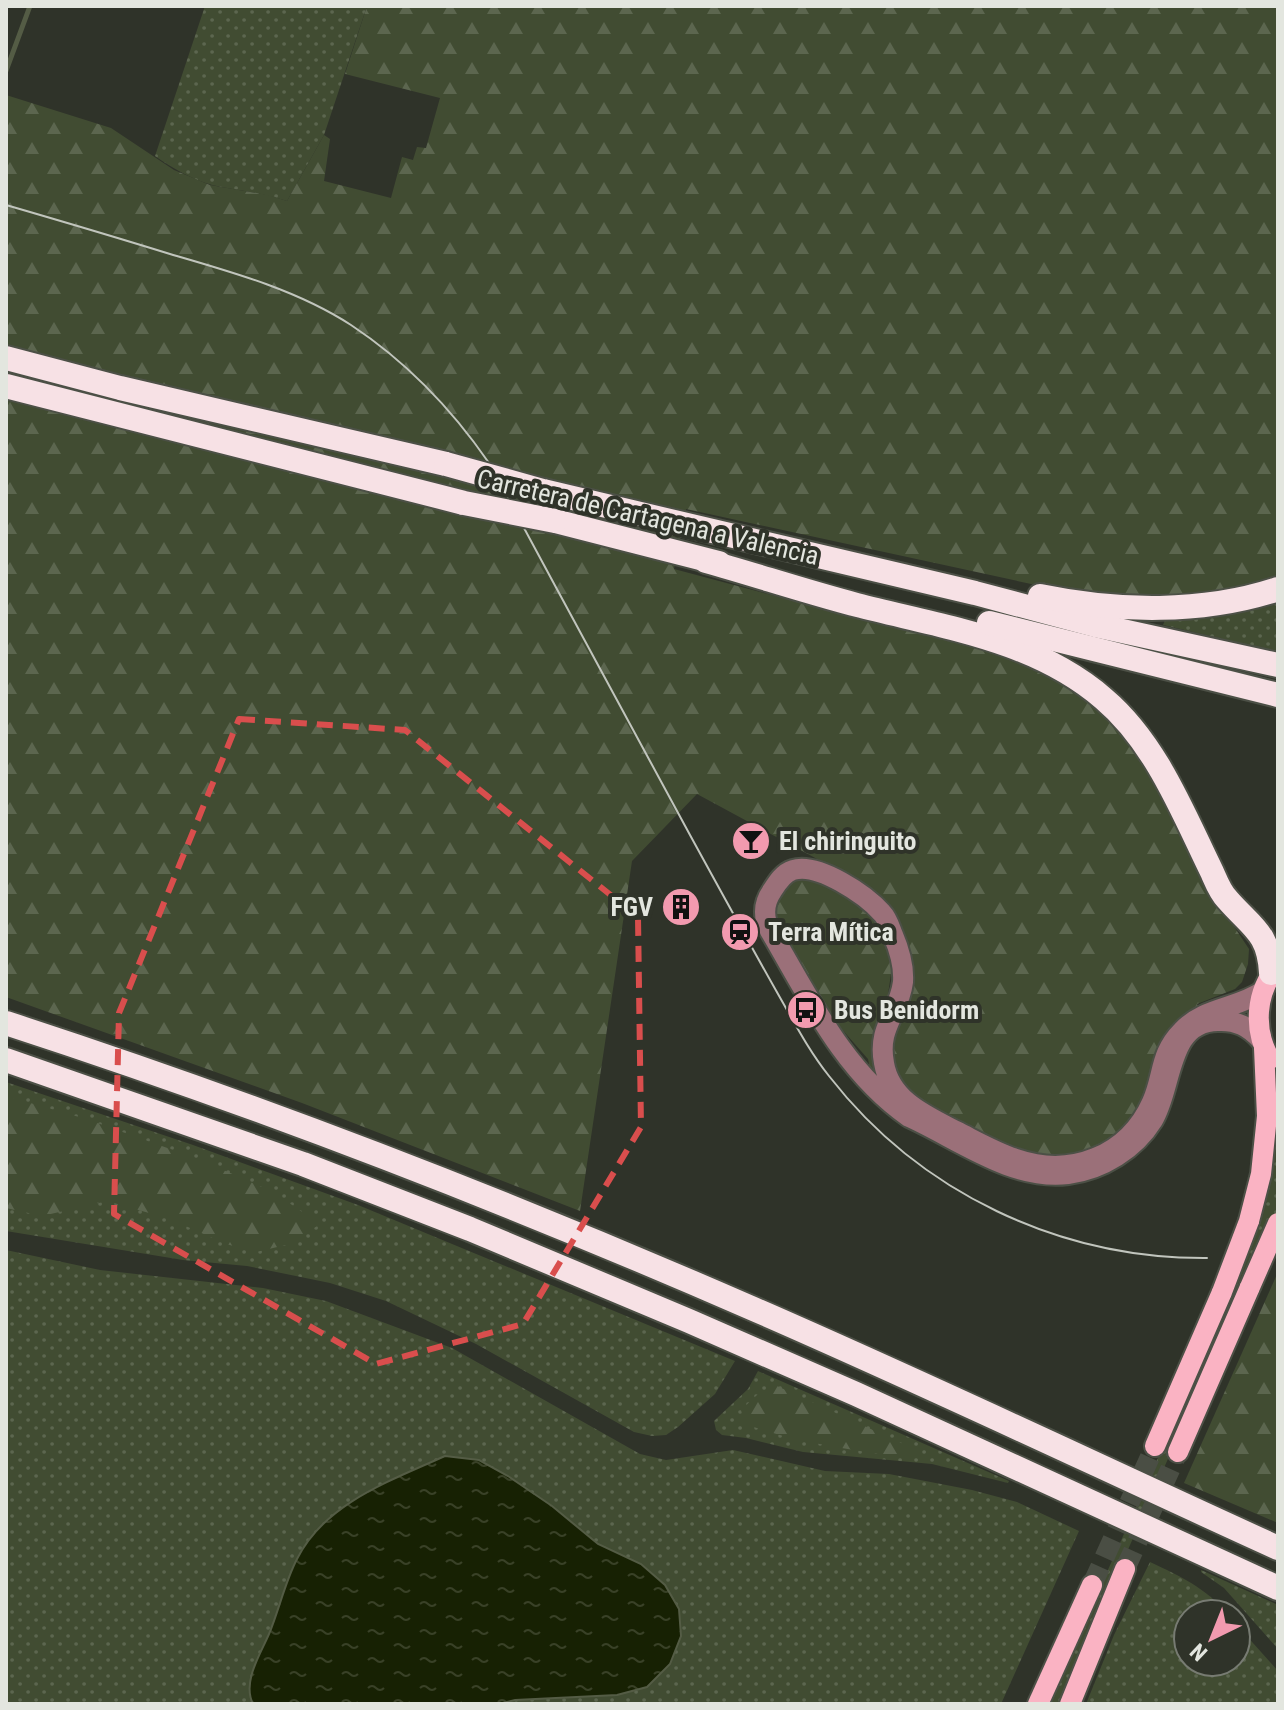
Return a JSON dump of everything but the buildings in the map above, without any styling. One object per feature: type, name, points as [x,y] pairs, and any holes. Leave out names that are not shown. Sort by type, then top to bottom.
[{"type":"highway","name":"Carretera de Cartagena a Valencia","points":[[6,358],[1095,625],[1278,665]]},
{"type":"highway","name":"Carretera de Cartagena a Valencia","points":[[6,386],[464,503],[555,521],[706,561],[995,624],[1278,695]]},
{"type":"highway","points":[[729,535],[775,539],[1062,600],[1156,607],[1204,606],[1244,600],[1278,589]]},
{"type":"highway","points":[[706,561],[853,604],[1004,642],[1049,661],[1104,699],[1146,746],[1224,897],[1250,920],[1266,941],[1271,977]]},
{"type":"highway","points":[[6,1023],[290,1121],[468,1188],[763,1313],[1278,1548]]},
{"type":"highway","points":[[6,1060],[303,1164],[558,1266],[856,1394],[1278,1588]]},
{"type":"main road","points":[[1155,1446],[1222,1292],[1249,1221],[1261,1174],[1267,1116],[1259,1016],[1271,977]]},
{"type":"main road","points":[[1262,1044],[1278,1073]]},
{"type":"main road","points":[[1178,1452],[1278,1223]]},
{"type":"main road","points":[[1070,1704],[1125,1569]]},
{"type":"main road","points":[[1038,1704],[1092,1585]]},
{"type":"street","points":[[1262,1044],[1252,1030],[1232,1021],[1206,1021],[1190,1031],[1175,1051],[1153,1120],[1120,1155],[1067,1174],[1038,1174],[1017,1169],[909,1117],[871,1083],[839,1047],[819,1018],[770,931],[765,920],[767,898],[780,878],[792,870],[818,871],[857,891],[885,916],[899,949],[903,982],[883,1034],[884,1065],[892,1086],[919,1111],[987,1147],[1033,1164],[1067,1167],[1082,1164],[1117,1147],[1133,1133],[1147,1112],[1156,1093],[1164,1056],[1184,1028],[1271,977]]},
{"type":"highlighted area","points":[[239,719],[405,730],[638,917],[641,1127],[523,1324],[376,1364],[114,1214],[119,1013]]},
{"type":"green space","points":[[205,6],[367,6],[324,135],[287,201],[204,183],[155,156]]},
{"type":"green space","points":[[367,6],[1278,6],[1278,581],[1191,601],[1073,593],[686,509],[674,569],[924,631],[1006,656],[1058,678],[1081,693],[1136,745],[1223,910],[1249,949],[1242,982],[1235,989],[1197,1004],[1200,1010],[1147,1098],[1115,1139],[1076,1157],[1017,1154],[916,1104],[899,1079],[893,1053],[898,923],[881,898],[843,873],[697,794],[632,861],[580,1211],[302,1103],[6,997],[6,95],[111,128],[174,170],[210,185],[287,201],[324,135],[330,139],[324,181],[391,198],[402,157],[413,160],[417,147],[426,148],[440,98],[345,74]]},
{"type":"green space","points":[[1278,599],[1278,652],[1163,625],[1166,618]]},
{"type":"green space","points":[[807,876],[855,898],[880,923],[892,967],[887,1001],[875,1036],[881,1078],[872,1077],[868,1059],[832,1018],[776,927],[771,905],[782,884]]},
{"type":"green space","points":[[6,1082],[358,1205],[735,1361],[715,1394],[666,1435],[652,1436],[634,1432],[476,1344],[386,1301],[330,1283],[247,1266],[183,1260],[6,1231]]},
{"type":"green space","points":[[1278,1095],[1278,1209],[1060,1704],[1048,1704],[1174,1422],[1275,1131]]},
{"type":"green space","points":[[6,1096],[86,1119],[201,1160],[273,1192],[320,1224],[290,1244],[256,1252],[226,1244],[170,1219],[107,1201],[42,1216],[6,1208]]},
{"type":"green space","points":[[6,1250],[100,1270],[263,1288],[326,1301],[452,1348],[640,1454],[666,1460],[733,1450],[825,1471],[889,1474],[1017,1502],[1079,1531],[1001,1704],[6,1704]]},
{"type":"green space","points":[[1278,1272],[1278,1523],[1184,1483]]},
{"type":"green space","points":[[758,1371],[1009,1481],[932,1464],[803,1452],[722,1435],[716,1430],[714,1421],[748,1389]]},
{"type":"green space","points":[[777,1386],[921,1452],[918,1457],[908,1458],[846,1449],[745,1424],[741,1410],[757,1395]]},
{"type":"green space","points":[[1150,1562],[1182,1578],[1211,1598],[1172,1598],[1172,1678],[1252,1678],[1252,1642],[1278,1671],[1278,1704],[1086,1704],[1114,1635]]},
{"type":"green space","points":[[1201,1572],[1278,1605],[1278,1649],[1252,1620],[1252,1598],[1233,1598]]},
{"type":"water","points":[[445,1456],[479,1460],[508,1476],[552,1506],[598,1544],[641,1564],[665,1585],[679,1609],[681,1636],[670,1664],[647,1687],[617,1695],[515,1700],[499,1704],[253,1704],[250,1687],[254,1669],[293,1568],[309,1540],[324,1523],[361,1496]]},
{"type":"waterway","points":[[6,71],[30,6]]},
{"type":"tunnel","points":[[1092,1585],[1155,1446]]},
{"type":"tunnel","points":[[1125,1569],[1178,1452]]},
{"type":"tram line","points":[[6,205],[264,283],[330,313],[391,354],[443,405],[489,463],[796,1026],[829,1076],[865,1117],[906,1154],[950,1185],[997,1211],[1047,1232],[1099,1246],[1152,1255],[1207,1258]]},
{"type":"place","name":"El chiringuito","points":[[751,841]]},
{"type":"place","name":"FGV","points":[[681,907]]},
{"type":"place","name":"Terra Mítica","points":[[740,932]]},
{"type":"place","name":"Bus Benidorm","points":[[806,1010]]}]
